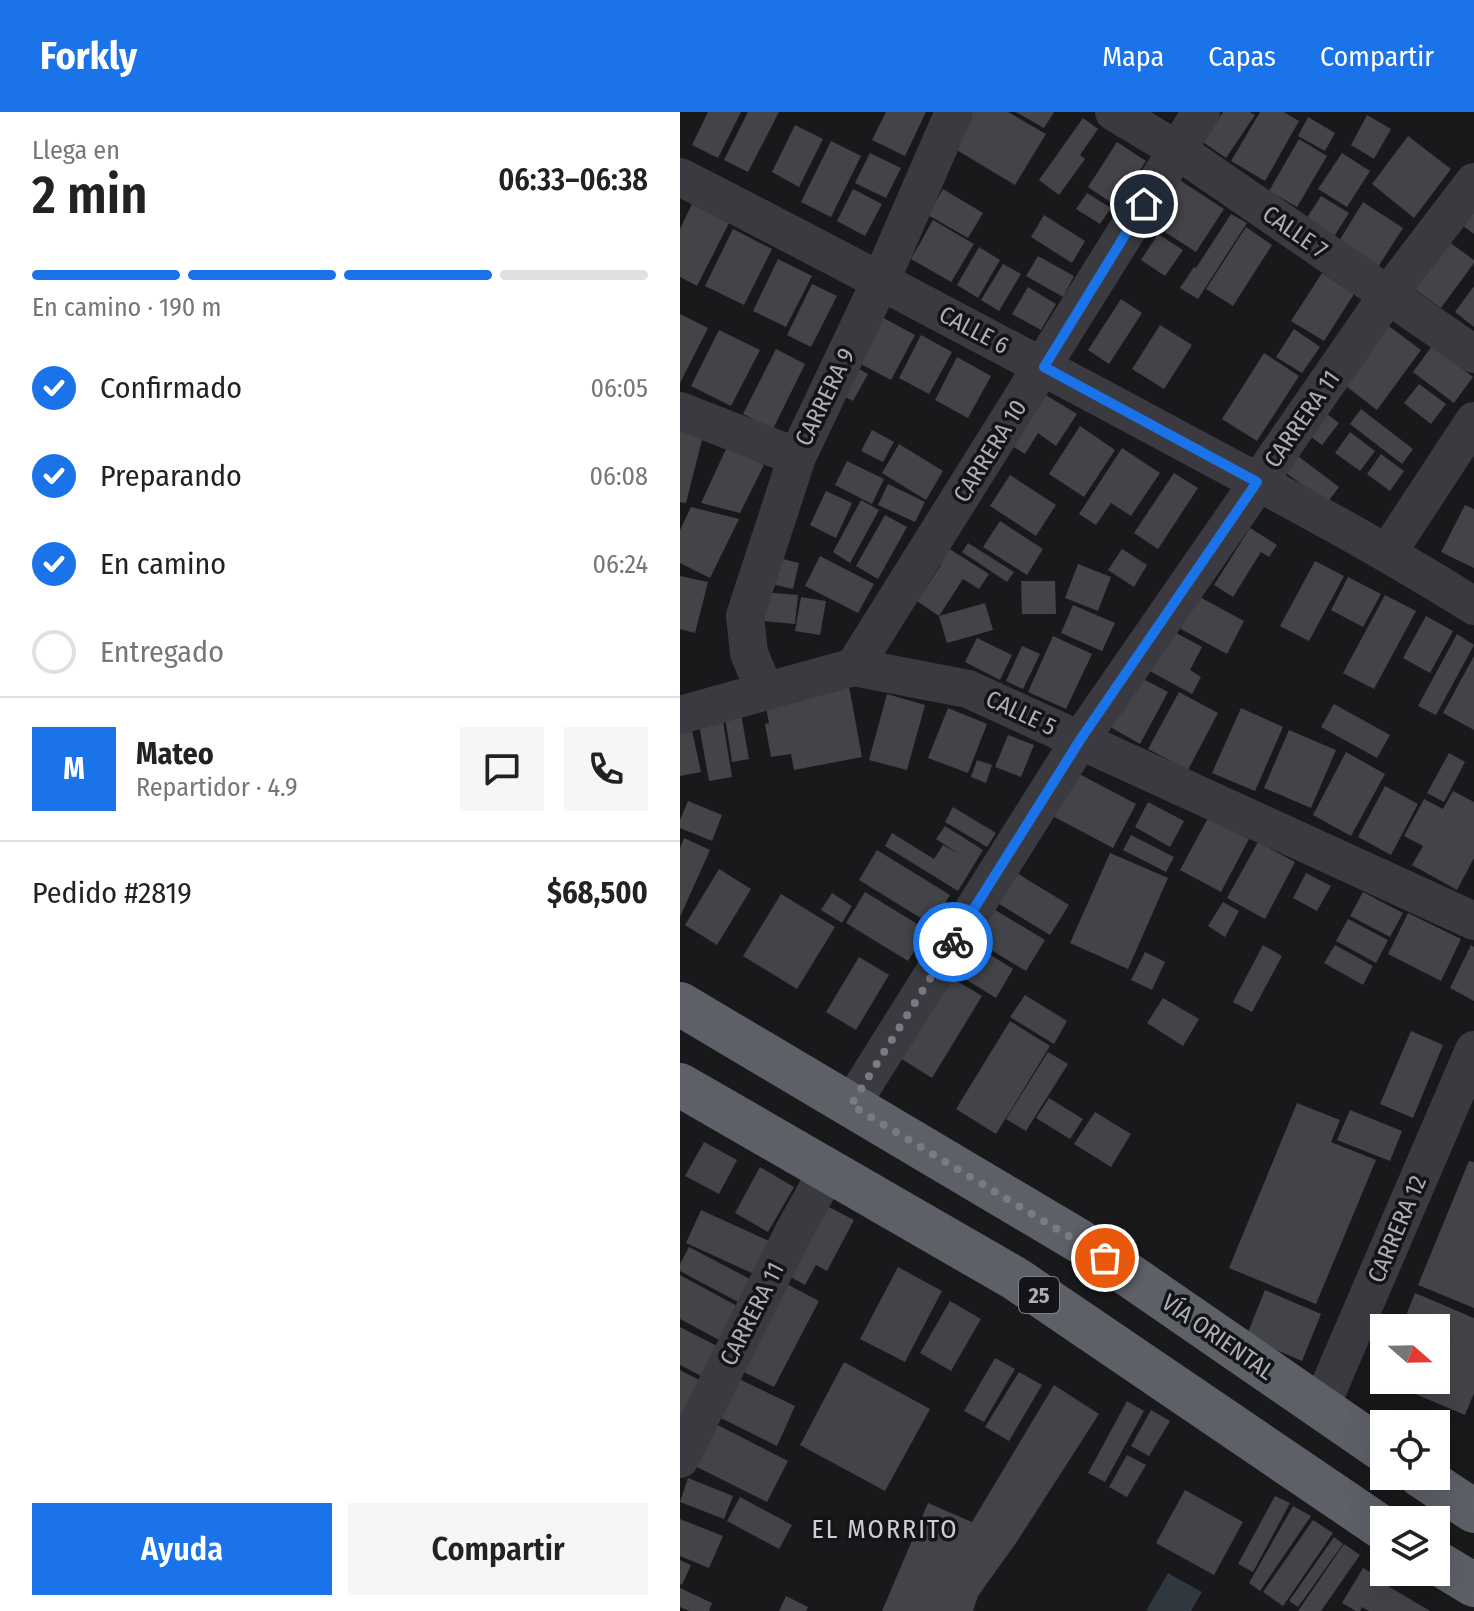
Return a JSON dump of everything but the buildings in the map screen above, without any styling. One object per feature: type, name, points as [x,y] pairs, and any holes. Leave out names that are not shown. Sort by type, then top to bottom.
[{"type":"highway","name":"VÍA ORIENTAL","points":[[680,1004],[1081,1242],[1370,1442]]},
{"type":"highway","name":"25","points":[[680,1085],[1016,1279],[1370,1519]]},
{"type":"highway","points":[[1442,1490],[1474,1511]]},
{"type":"highway","points":[[1450,1570],[1474,1585]]},
{"type":"street","name":"CARRERA 9","points":[[765,692],[749,653],[745,616],[797,457],[881,280],[954,112]]},
{"type":"street","name":"CALLE 7","points":[[1114,112],[1177,150],[1474,354]]},
{"type":"street","name":"CARRERA 10","points":[[854,667],[1201,112]]},
{"type":"street","name":"CALLE 6","points":[[680,177],[881,280],[1388,552],[1474,606]]},
{"type":"street","name":"CARRERA 11","points":[[851,1105],[1080,740],[1387,296],[1474,182]]},
{"type":"street","points":[[680,411],[797,457]]},
{"type":"street","points":[[1388,552],[1474,421]]},
{"type":"street","name":"CALLE 5","points":[[680,715],[854,667],[968,689],[1474,921]]},
{"type":"street","name":"CARRERA 12","points":[[1320,1408],[1474,1050]]},
{"type":"street","name":"CARRERA 11","points":[[680,1459],[794,1231],[827,1172]]},
{"type":"shaded area","points":[[1168,1573],[1202,1592],[1191,1611],[1146,1611]]},
{"type":"way so far","points":[[953,942],[851,1105],[1105,1258]]},
{"type":"district","name":"EL MORRITO","points":[[885,1529]]},
{"type":"route","points":[[953,942],[1080,740],[1257,482],[1044,367],[1144,204]]}]
